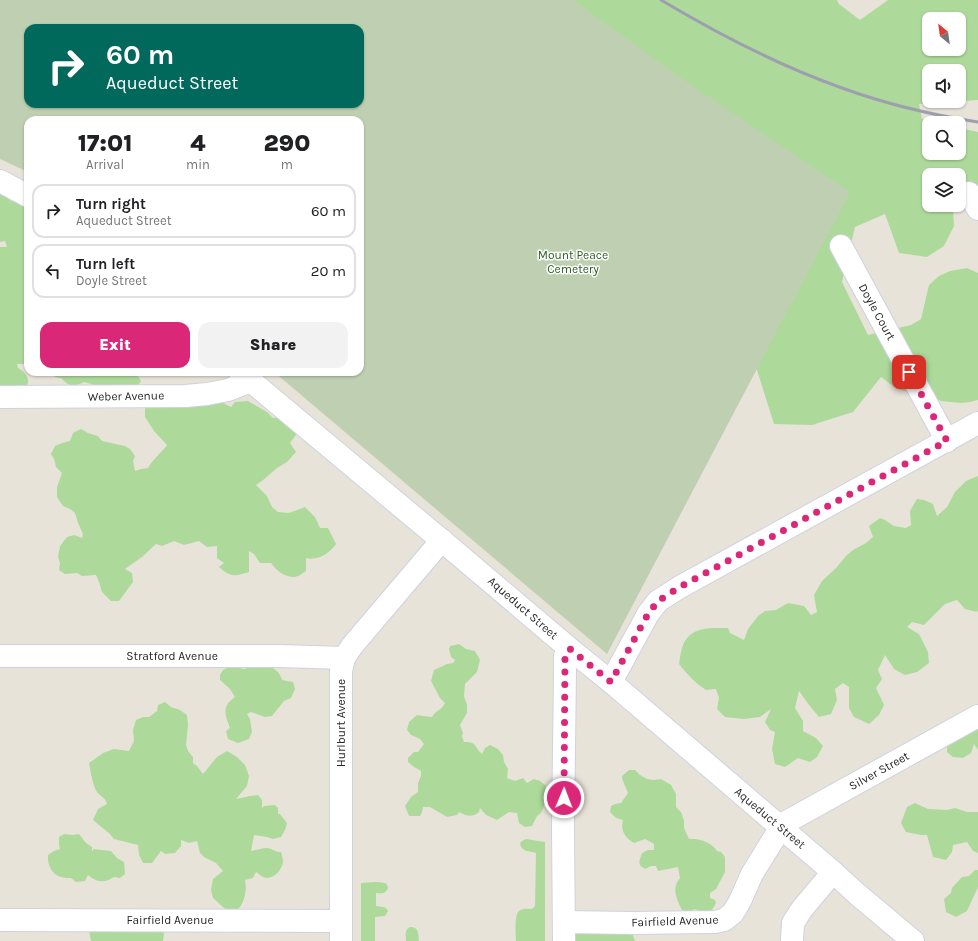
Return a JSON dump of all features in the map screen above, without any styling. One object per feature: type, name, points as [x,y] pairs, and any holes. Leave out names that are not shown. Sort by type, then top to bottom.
[{"type":"street","points":[[0,181],[24,194]]},
{"type":"street","name":"Doyle Court","points":[[841,246],[947,441]]},
{"type":"street","name":"Weber Avenue","points":[[0,397],[186,396],[228,390],[245,377]]},
{"type":"street","name":"Aqueduct Street","points":[[245,377],[611,682],[913,941]]},
{"type":"street","points":[[611,682],[648,614],[658,601],[680,587],[978,423]]},
{"type":"street","name":"Hurlburt Avenue","points":[[341,931],[341,671],[344,658],[352,646],[442,540]]},
{"type":"street","points":[[564,931],[563,830],[565,656],[570,649]]},
{"type":"street","name":"Stratford Avenue","points":[[0,656],[280,656],[344,658]]},
{"type":"street","name":"Silver Street","points":[[780,827],[978,716]]},
{"type":"street","name":"Fairfield Avenue","points":[[564,931],[632,923],[715,922],[724,920],[733,913],[752,874],[780,827]]},
{"type":"street","points":[[792,940],[793,923],[802,909],[833,872]]},
{"type":"street","name":"Fairfield Avenue","points":[[0,920],[341,931]]},
{"type":"green space","name":"Mount Peace Cemetery","points":[[0,0],[573,0],[678,76],[850,192],[607,654],[279,376],[364,376],[364,116],[24,116],[24,170],[0,159]]},
{"type":"green space","points":[[520,0],[837,0],[839,4],[860,20],[888,0],[978,0],[978,100],[966,101],[966,64],[922,64],[922,104],[919,104],[922,119],[922,160],[966,160],[966,129],[978,132],[978,215],[966,200],[966,168],[922,168],[922,212],[953,212],[954,226],[944,246],[927,257],[899,253],[885,214],[855,227],[842,282],[868,335],[911,325],[921,319],[929,285],[939,276],[950,271],[967,268],[978,273],[978,400],[961,403],[941,401],[929,396],[897,389],[881,377],[853,412],[812,425],[774,424],[751,351]]},
{"type":"green space","points":[[0,193],[11,201],[24,203],[24,364],[17,364],[18,368],[24,372],[24,376],[27,376],[28,378],[28,384],[24,392],[0,393],[0,247],[7,247],[5,241],[0,242]]},
{"type":"green space","points":[[53,376],[138,376],[141,381],[136,388],[101,385],[96,387],[84,382],[77,385],[69,385],[61,378]]},
{"type":"green space","points":[[150,400],[221,402],[231,407],[235,402],[248,401],[267,412],[273,418],[282,418],[294,427],[296,435],[290,443],[296,452],[287,462],[256,485],[267,496],[272,507],[278,512],[289,513],[305,507],[315,517],[320,528],[328,528],[336,544],[323,556],[310,559],[306,558],[306,571],[299,576],[294,577],[281,573],[271,563],[260,563],[254,554],[249,551],[249,572],[233,575],[227,573],[219,567],[224,563],[217,558],[217,546],[207,547],[199,541],[184,545],[174,541],[162,546],[156,544],[142,557],[125,569],[132,573],[133,582],[119,601],[111,601],[102,592],[96,575],[82,576],[77,573],[65,574],[59,570],[60,563],[58,557],[60,546],[67,537],[74,535],[82,538],[83,534],[75,513],[63,506],[57,497],[57,487],[62,473],[56,467],[51,454],[55,446],[70,441],[73,433],[81,429],[98,436],[102,441],[125,446],[130,449],[135,456],[133,461],[135,471],[148,468],[167,445],[154,431],[145,417],[145,408]]},
{"type":"green space","points":[[978,476],[977,612],[965,609],[957,600],[945,604],[924,625],[912,622],[907,627],[919,634],[928,652],[929,663],[917,672],[905,675],[894,669],[885,655],[878,670],[882,679],[876,688],[884,705],[879,715],[869,724],[854,717],[849,708],[849,687],[843,683],[835,689],[837,700],[831,714],[819,717],[799,691],[795,708],[803,721],[803,731],[816,738],[823,746],[817,757],[810,762],[798,758],[785,767],[775,764],[772,749],[775,732],[770,730],[765,722],[771,709],[760,717],[744,719],[725,717],[717,709],[719,698],[716,689],[706,690],[691,678],[679,664],[681,652],[686,639],[696,631],[708,628],[728,628],[730,633],[744,640],[748,629],[758,616],[765,611],[776,610],[788,603],[804,606],[811,615],[817,612],[814,595],[822,581],[846,556],[873,537],[869,526],[880,518],[894,526],[906,528],[911,525],[910,511],[917,499],[933,504],[937,516],[947,507],[955,492],[966,481]]},
{"type":"green space","points":[[459,644],[466,649],[475,651],[480,660],[477,672],[465,684],[464,696],[467,705],[467,713],[460,725],[464,742],[475,745],[482,754],[485,748],[490,745],[498,749],[503,755],[504,762],[508,769],[507,778],[515,781],[523,778],[527,783],[534,779],[540,781],[546,786],[544,806],[532,826],[525,827],[519,823],[517,813],[509,812],[497,820],[486,815],[480,808],[479,812],[471,816],[459,812],[457,815],[447,817],[430,807],[423,807],[420,816],[409,816],[405,806],[411,797],[418,792],[418,783],[421,776],[421,771],[408,762],[408,758],[414,752],[418,752],[424,744],[420,739],[411,735],[407,730],[409,722],[417,715],[432,717],[445,703],[440,698],[431,681],[434,670],[453,663],[455,660],[451,657],[449,649],[450,646]]},
{"type":"green space","points":[[266,664],[278,672],[282,680],[293,682],[295,689],[291,698],[284,701],[272,716],[265,717],[251,712],[247,714],[250,719],[252,732],[249,739],[238,743],[228,739],[226,731],[230,728],[225,711],[228,704],[235,697],[230,689],[220,680],[220,675],[223,670],[231,666],[244,669]]},
{"type":"green space","points":[[165,702],[171,707],[180,710],[187,715],[188,725],[186,745],[188,751],[193,757],[193,763],[203,774],[217,757],[227,751],[237,757],[245,765],[249,776],[247,786],[236,799],[258,795],[262,800],[262,808],[264,806],[275,805],[278,808],[278,814],[280,814],[287,823],[281,837],[273,839],[254,835],[251,851],[261,848],[269,848],[277,852],[281,852],[283,862],[278,873],[270,878],[263,877],[256,872],[253,878],[245,880],[246,891],[243,901],[240,907],[234,912],[224,908],[213,898],[211,890],[213,879],[223,871],[216,863],[204,857],[200,853],[197,841],[189,843],[181,840],[181,846],[175,853],[165,854],[161,851],[152,863],[143,863],[139,855],[138,845],[114,839],[93,820],[98,809],[107,804],[96,790],[89,763],[103,753],[114,749],[129,751],[134,741],[133,730],[136,720],[143,717],[149,717],[157,711],[158,705]]},
{"type":"green space","points":[[978,719],[978,750],[974,744],[971,753],[963,758],[953,757],[947,752],[947,743]]},
{"type":"green space","points":[[629,770],[635,770],[647,779],[661,779],[671,785],[676,794],[676,807],[681,812],[684,821],[684,828],[689,839],[697,839],[709,843],[725,857],[725,872],[716,889],[710,893],[710,898],[715,900],[716,903],[712,910],[704,912],[694,909],[690,912],[682,910],[675,890],[677,882],[680,878],[678,867],[658,871],[656,866],[651,866],[645,869],[641,866],[640,861],[642,853],[648,850],[654,850],[654,844],[645,839],[634,843],[631,841],[624,833],[622,827],[623,820],[616,818],[610,812],[611,806],[621,803],[628,793],[622,776]]},
{"type":"green space","points":[[915,803],[928,809],[947,810],[955,808],[967,812],[978,812],[978,853],[973,851],[967,842],[953,845],[952,852],[946,860],[933,857],[927,835],[906,832],[901,823],[907,807]]},
{"type":"green space","points":[[64,834],[79,834],[86,843],[92,847],[92,851],[94,849],[111,851],[117,858],[124,862],[125,874],[120,878],[114,877],[104,881],[95,880],[88,875],[85,881],[76,882],[71,878],[63,878],[58,876],[51,869],[48,862],[48,855],[60,849],[59,837]]},
{"type":"green space","points":[[526,839],[545,842],[545,941],[516,941],[517,913],[522,909],[532,909],[535,906],[536,853],[526,851],[522,848],[520,843]]},
{"type":"green space","points":[[975,870],[978,870],[978,887],[967,911],[956,917],[946,912],[944,899],[951,893],[952,888],[962,877],[969,876]]},
{"type":"green space","points":[[381,882],[388,886],[384,893],[376,893],[376,906],[385,907],[388,911],[385,916],[375,917],[375,941],[361,941],[361,883]]},
{"type":"green space","points":[[410,927],[417,929],[419,941],[406,941],[406,931]]},
{"type":"green space","points":[[588,928],[632,933],[635,941],[571,941],[575,933]]},
{"type":"green space","points":[[89,930],[162,930],[164,934],[163,941],[91,941]]},
{"type":"railway","points":[[661,0],[750,48],[796,70],[819,79],[859,94],[892,104],[978,122]]},
{"type":"route","points":[[564,798],[565,656],[570,649],[611,682],[648,614],[658,601],[680,587],[947,441],[909,372]]}]
